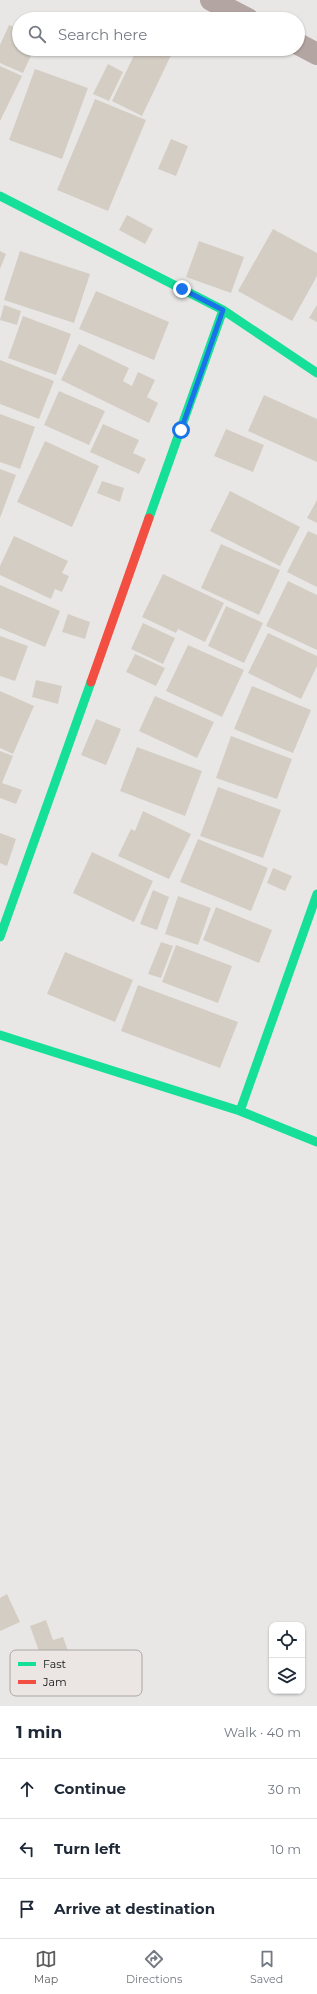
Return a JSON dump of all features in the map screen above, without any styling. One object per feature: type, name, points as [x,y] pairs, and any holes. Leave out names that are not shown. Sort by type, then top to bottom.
[{"type":"street","points":[[211,0],[234,12]]},
{"type":"street","points":[[305,48],[317,54]]},
{"type":"street","points":[[0,196],[223,310],[317,373]]},
{"type":"street","points":[[0,937],[223,310]]},
{"type":"street","points":[[240,1111],[317,894]]},
{"type":"street","points":[[0,1035],[240,1111],[317,1142]]},
{"type":"building","points":[[9,25],[12,26],[12,56],[31,56],[23,73],[0,63],[0,45]]},
{"type":"building","points":[[134,56],[171,56],[142,116],[112,101]]},
{"type":"building","points":[[108,64],[123,72],[109,101],[93,94]]},
{"type":"building","points":[[0,66],[22,76],[0,121]]},
{"type":"building","points":[[35,69],[88,88],[62,159],[9,140]]},
{"type":"building","points":[[95,99],[146,120],[108,211],[57,190]]},
{"type":"building","points":[[171,139],[188,146],[176,176],[158,169]]},
{"type":"building","points":[[127,215],[153,229],[145,244],[119,230]]},
{"type":"building","points":[[273,229],[317,253],[317,276],[292,321],[238,291]]},
{"type":"building","points":[[199,241],[244,257],[231,293],[186,277]]},
{"type":"building","points":[[0,251],[6,254],[0,269]]},
{"type":"building","points":[[20,251],[90,274],[74,323],[4,300]]},
{"type":"building","points":[[96,291],[169,322],[154,360],[79,329]]},
{"type":"building","points":[[4,305],[21,311],[17,325],[0,320]]},
{"type":"building","points":[[317,305],[317,322],[309,318]]},
{"type":"building","points":[[23,316],[71,334],[56,375],[8,358]]},
{"type":"building","points":[[79,344],[129,368],[123,381],[132,386],[138,372],[155,380],[147,397],[158,403],[149,423],[61,380]]},
{"type":"building","points":[[0,360],[54,381],[39,419],[0,404]]},
{"type":"building","points":[[59,391],[105,411],[89,445],[44,425]]},
{"type":"building","points":[[264,395],[317,419],[317,462],[248,431]]},
{"type":"building","points":[[0,414],[35,427],[20,469],[0,462]]},
{"type":"building","points":[[103,424],[139,440],[133,453],[146,459],[139,474],[90,452]]},
{"type":"building","points":[[226,429],[264,445],[253,472],[214,456]]},
{"type":"building","points":[[45,441],[99,466],[72,527],[17,502]]},
{"type":"building","points":[[0,469],[16,475],[0,518]]},
{"type":"building","points":[[102,481],[124,488],[120,502],[97,493]]},
{"type":"building","points":[[230,491],[300,527],[280,566],[210,531]]},
{"type":"building","points":[[317,500],[317,523],[307,518]]},
{"type":"building","points":[[308,531],[317,535],[317,587],[287,572]]},
{"type":"building","points":[[14,536],[68,561],[62,573],[69,576],[62,592],[55,589],[51,599],[0,575],[0,566]]},
{"type":"building","points":[[221,544],[280,570],[259,615],[201,588]]},
{"type":"building","points":[[163,574],[224,603],[205,642],[178,629],[176,633],[142,617]]},
{"type":"building","points":[[288,581],[317,595],[317,650],[266,626]]},
{"type":"building","points":[[0,585],[60,611],[45,647],[0,628]]},
{"type":"building","points":[[226,606],[263,623],[244,663],[208,646]]},
{"type":"building","points":[[68,614],[90,622],[85,639],[62,632]]},
{"type":"building","points":[[143,623],[175,638],[163,664],[131,649]]},
{"type":"building","points":[[268,633],[317,656],[317,666],[301,699],[248,673]]},
{"type":"building","points":[[0,636],[28,646],[15,681],[0,676]]},
{"type":"building","points":[[188,645],[244,670],[222,717],[166,691]]},
{"type":"building","points":[[135,654],[165,668],[156,686],[126,672]]},
{"type":"building","points":[[36,680],[62,686],[58,704],[32,697]]},
{"type":"building","points":[[252,686],[311,710],[293,753],[234,729]]},
{"type":"building","points":[[0,691],[34,706],[13,754],[0,748]]},
{"type":"building","points":[[155,696],[214,722],[197,758],[139,731]]},
{"type":"building","points":[[96,719],[121,729],[106,765],[81,755]]},
{"type":"building","points":[[231,736],[292,759],[277,799],[216,778]]},
{"type":"building","points":[[137,747],[202,771],[185,816],[120,791]]},
{"type":"building","points":[[0,751],[13,756],[2,783],[22,790],[16,804],[0,798]]},
{"type":"building","points":[[218,787],[281,810],[263,858],[200,836]]},
{"type":"building","points":[[143,811],[191,834],[169,879],[118,856],[131,829],[135,831]]},
{"type":"building","points":[[0,833],[16,839],[7,866],[0,863]]},
{"type":"building","points":[[198,839],[268,868],[251,911],[180,882]]},
{"type":"building","points":[[92,852],[153,881],[134,922],[73,893]]},
{"type":"building","points":[[273,868],[292,876],[285,891],[267,883]]},
{"type":"building","points":[[153,890],[169,897],[157,930],[140,924]]},
{"type":"building","points":[[178,896],[211,908],[198,945],[165,934]]},
{"type":"building","points":[[216,907],[272,930],[259,963],[203,940]]},
{"type":"building","points":[[161,942],[173,946],[161,978],[148,974]]},
{"type":"building","points":[[176,945],[232,966],[218,1003],[162,982]]},
{"type":"building","points":[[65,952],[133,980],[115,1022],[47,994]]},
{"type":"building","points":[[138,985],[238,1022],[220,1068],[121,1031]]},
{"type":"building","points":[[7,1594],[20,1622],[0,1631],[0,1598]]},
{"type":"building","points":[[46,1620],[53,1640],[63,1637],[68,1650],[39,1650],[30,1626]]},
{"type":"traffic: fast","points":[[0,196],[223,310],[317,373]]},
{"type":"traffic: fast","points":[[149,518],[223,310]]},
{"type":"traffic: fast","points":[[0,937],[91,682]]},
{"type":"traffic: fast","points":[[240,1111],[317,894]]},
{"type":"traffic: fast","points":[[0,1035],[240,1111],[317,1142]]},
{"type":"traffic: jam","points":[[91,682],[149,518]]},
{"type":"route","points":[[181,430],[223,310],[182,289]]}]
